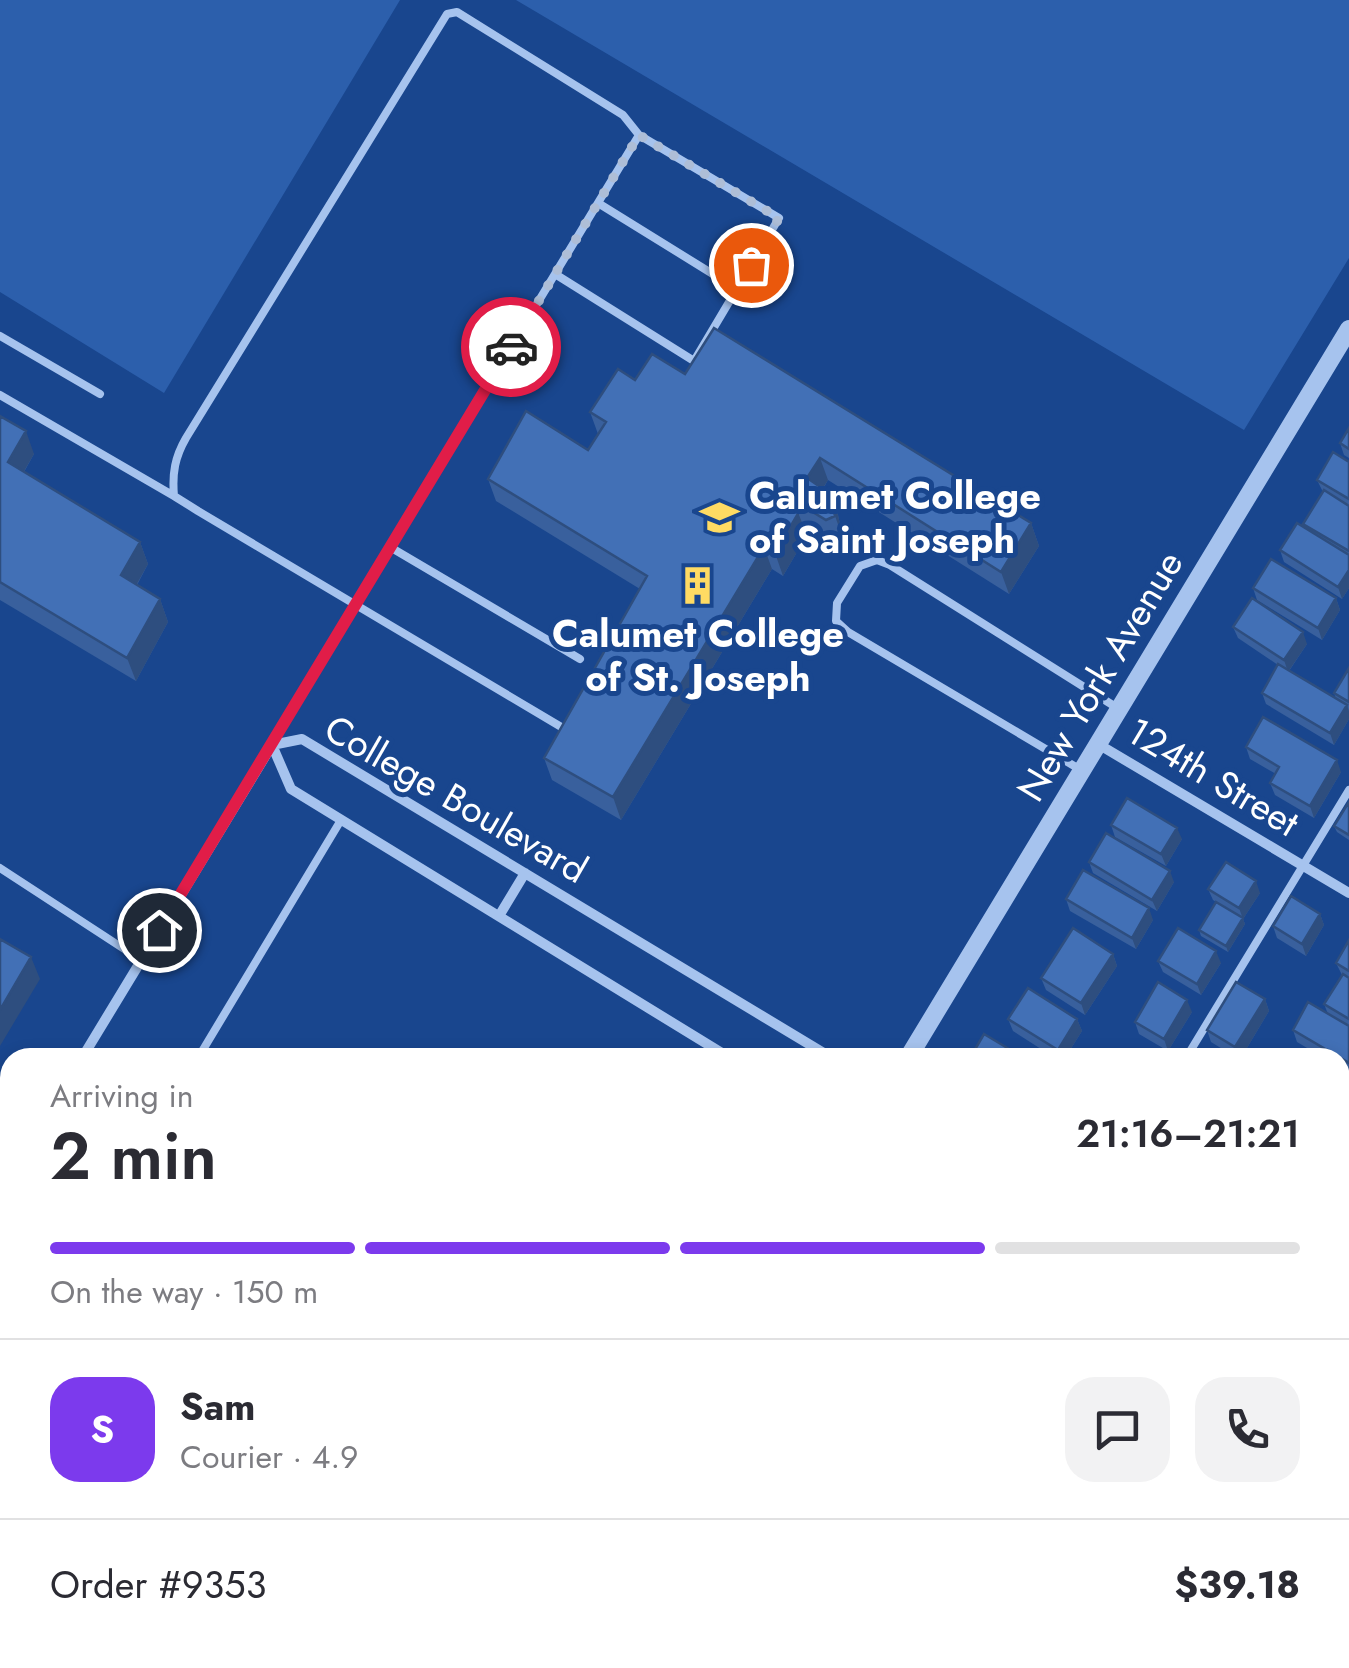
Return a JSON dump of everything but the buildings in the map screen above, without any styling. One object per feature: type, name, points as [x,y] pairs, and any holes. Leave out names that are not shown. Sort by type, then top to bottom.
[{"type":"street","name":"New York Avenue","points":[[914,1048],[1349,329]]},
{"type":"street","name":"College Boulevard","points":[[714,1048],[290,789],[272,745],[302,739],[815,1048]]},
{"type":"street","name":"124th Street","points":[[1098,744],[1349,893]]},
{"type":"street","points":[[88,1048],[272,745]]},
{"type":"street","points":[[499,916],[524,873]]},
{"type":"lane","points":[[174,496],[176,456],[447,14],[456,12],[623,115],[639,135],[779,218],[694,360],[555,274]]},
{"type":"lane","points":[[272,745],[639,135]]},
{"type":"lane","points":[[598,203],[736,289]]},
{"type":"lane","points":[[0,336],[100,394]]},
{"type":"lane","points":[[0,396],[569,732]]},
{"type":"lane","points":[[390,548],[580,660]]},
{"type":"lane","points":[[1082,771],[848,632],[836,620],[837,603],[860,566],[877,560],[1119,709]]},
{"type":"lane","points":[[1192,1048],[1349,790]]},
{"type":"lane","points":[[204,1048],[341,820]]},
{"type":"lane","points":[[0,868],[140,960]]},
{"type":"shaded area","points":[[0,0],[400,0],[164,393],[0,292]]},
{"type":"shaded area","points":[[516,0],[1349,0],[1349,258],[1244,430]]},
{"type":"way so far","points":[[511,347],[639,135],[779,218],[751,265]]},
{"type":"place","name":"Calumet College of Saint Joseph","points":[[719,518]]},
{"type":"place","name":"Calumet College of St. Joseph","points":[[698,585]]},
{"type":"route","points":[[159,930],[511,347]]}]
